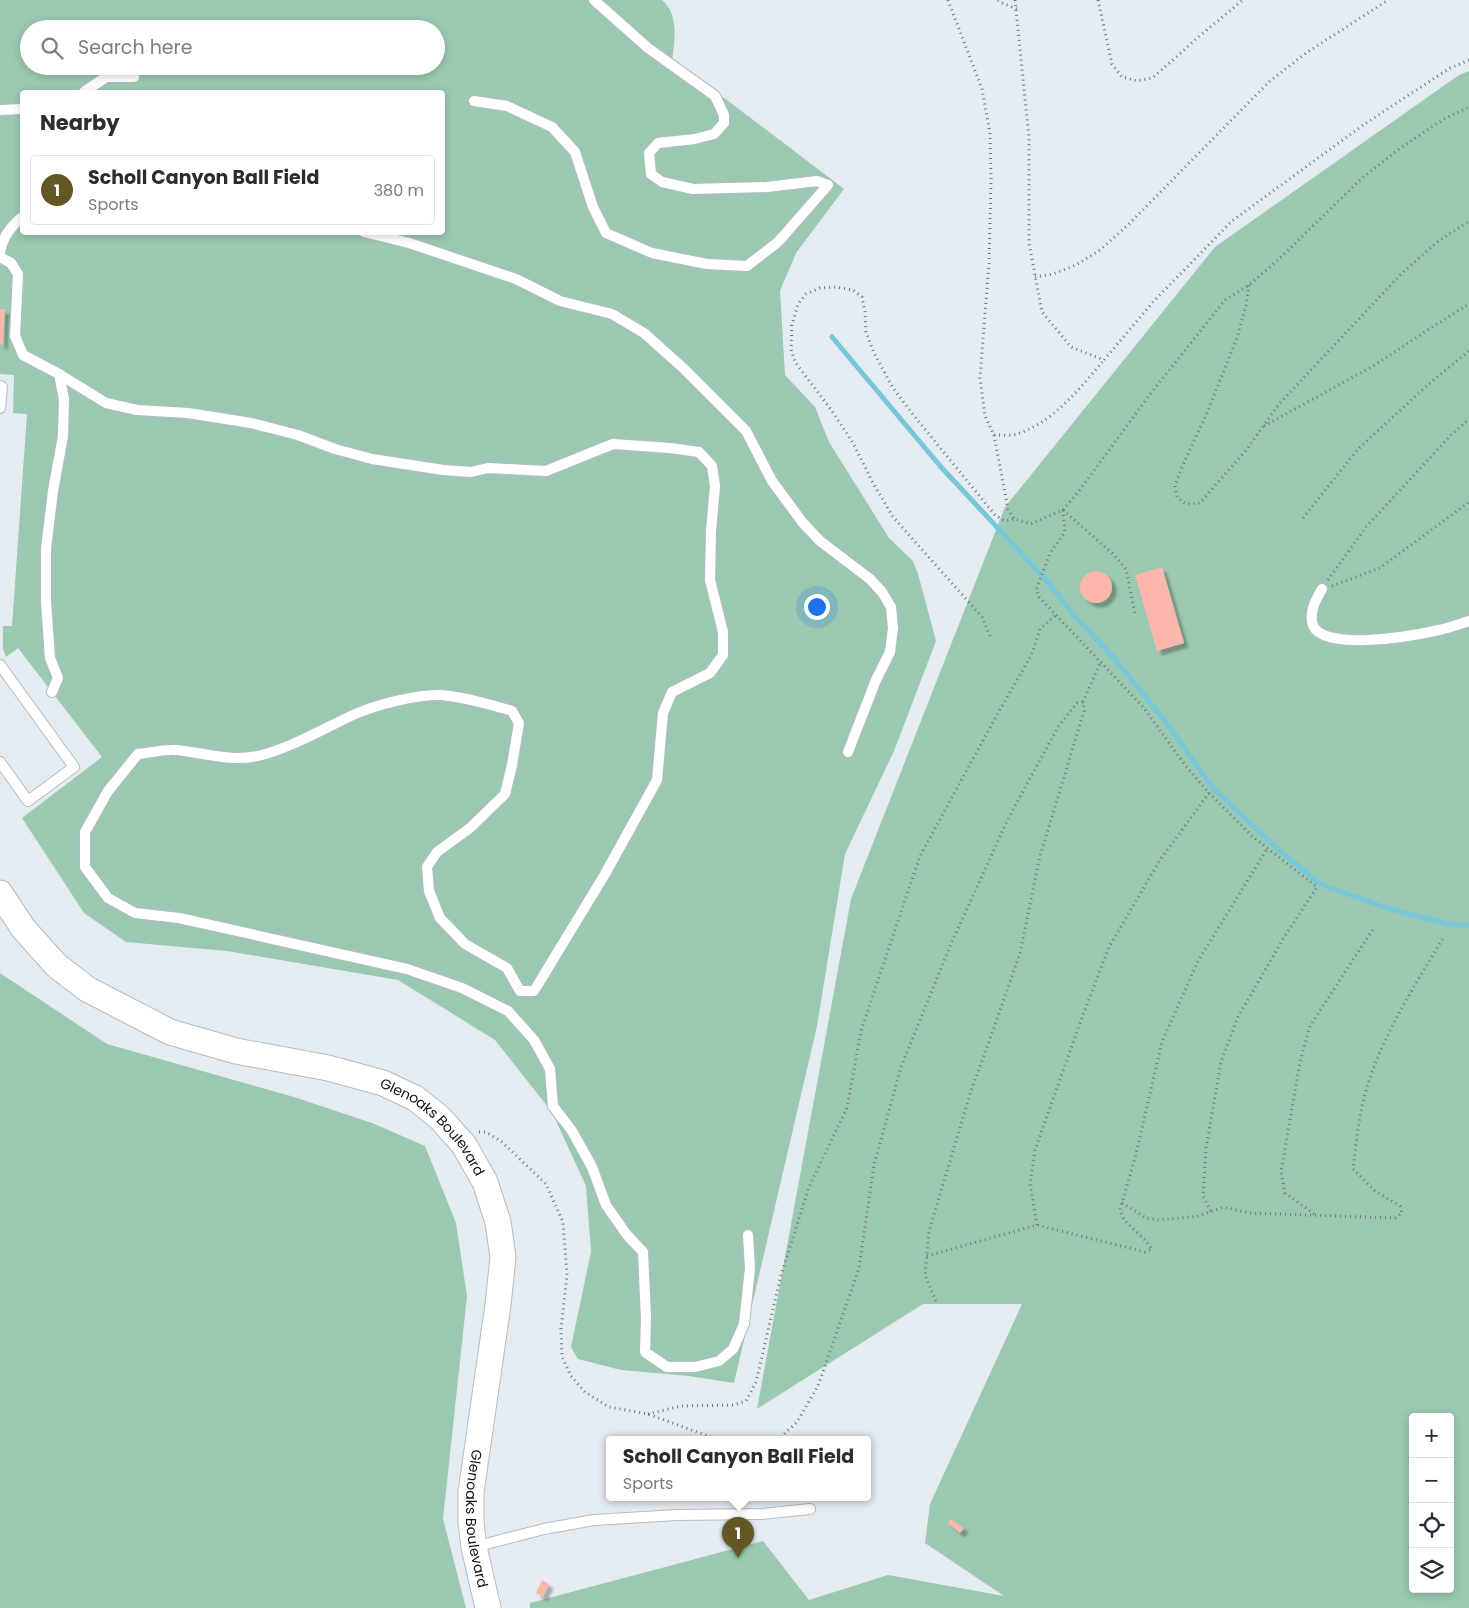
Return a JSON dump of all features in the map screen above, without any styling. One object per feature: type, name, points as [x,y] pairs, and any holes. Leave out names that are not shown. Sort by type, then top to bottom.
[{"type":"street","name":"Glenoaks Boulevard","points":[[0,893],[24,928],[56,965],[88,989],[170,1032],[236,1051],[328,1068],[382,1083],[415,1098],[440,1118],[464,1145],[485,1182],[498,1222],[503,1257],[498,1305],[471,1492],[471,1523],[474,1547],[488,1608]]},
{"type":"lane","points":[[474,101],[507,106],[552,127],[576,152],[593,207],[606,233],[652,253],[707,264],[747,266],[778,242],[828,185],[817,181],[767,187],[693,189],[662,182],[651,174],[649,154],[658,143],[695,139],[714,134],[724,123],[724,115],[716,96],[648,48],[594,0]]},
{"type":"lane","points":[[87,90],[106,77],[134,77]]},
{"type":"lane","points":[[0,110],[20,110]]},
{"type":"lane","points":[[0,252],[2,243],[10,228],[20,219]]},
{"type":"lane","points":[[376,235],[409,243],[516,278],[560,301],[612,314],[644,333],[682,367],[746,431],[772,481],[803,523],[820,542],[870,578],[882,592],[891,607],[893,628],[890,652],[876,680],[848,752]]},
{"type":"lane","points":[[0,257],[10,263],[18,274],[15,336],[23,355],[106,402],[137,410],[188,414],[251,423],[298,435],[335,449],[372,459],[444,470],[471,472],[488,468],[546,471],[613,444],[699,452],[712,466],[715,486],[711,531],[710,580],[723,632],[723,655],[710,673],[672,692],[663,712],[657,780],[605,874],[534,991],[520,991],[506,968],[465,944],[440,918],[429,891],[427,867],[437,852],[470,828],[505,794],[519,723],[512,711],[477,701],[441,695],[406,698],[354,714],[312,736],[262,755],[232,759],[174,750],[138,754],[108,791],[85,832],[85,867],[108,898],[134,913],[179,918],[407,969],[462,988],[508,1011],[534,1040],[550,1069],[553,1106],[572,1131],[592,1167],[606,1205],[627,1235],[643,1252],[646,1318],[645,1352],[667,1367],[695,1367],[719,1361],[733,1349],[744,1324],[750,1268],[748,1235]]},
{"type":"lane","points":[[52,692],[58,678],[50,658],[46,602],[46,549],[53,491],[63,436],[64,399],[59,374]]},
{"type":"lane","points":[[0,386],[2,386],[0,408]]},
{"type":"lane","points":[[1322,589],[1313,607],[1312,623],[1319,633],[1337,639],[1364,640],[1405,636],[1441,630],[1469,622]]},
{"type":"lane","points":[[0,665],[74,766],[28,800],[0,762]]},
{"type":"lane","points":[[474,1547],[544,1529],[594,1520],[677,1514],[762,1514],[810,1509]]},
{"type":"path","points":[[948,0],[982,89],[990,133],[989,263],[980,378],[985,416],[994,435],[1008,508],[1014,519]]},
{"type":"path","points":[[998,0],[1002,4],[1017,9]]},
{"type":"path","points":[[1015,0],[1029,138],[1029,243],[1042,312],[1071,347],[1104,360]]},
{"type":"path","points":[[1098,0],[1112,64],[1122,77],[1137,81],[1152,78],[1243,0]]},
{"type":"path","points":[[1035,277],[1054,274],[1076,265],[1100,250],[1270,82],[1306,53],[1388,0]]},
{"type":"path","points":[[994,435],[1016,435],[1040,423],[1073,396],[1153,302],[1232,222],[1366,123],[1450,68],[1469,60]]},
{"type":"path","points":[[990,636],[982,617],[894,517],[873,482],[854,443],[832,410],[795,362],[791,349],[792,325],[798,304],[806,294],[820,288],[836,287],[853,290],[862,297],[866,332],[893,388],[995,515],[1005,521],[1014,519],[1031,524],[1063,510],[1090,477],[1151,393],[1225,300],[1249,285],[1278,260],[1360,179],[1406,144],[1444,119],[1469,107]]},
{"type":"path","points":[[1249,285],[1237,338],[1175,486],[1177,497],[1186,504],[1200,503],[1247,449],[1279,404],[1402,273],[1436,243],[1469,221]]},
{"type":"path","points":[[1264,426],[1375,366],[1469,304]]},
{"type":"path","points":[[1303,518],[1358,449],[1431,382],[1469,351]]},
{"type":"path","points":[[1322,589],[1366,527],[1451,435],[1469,419]]},
{"type":"path","points":[[1322,589],[1380,568],[1469,502]]},
{"type":"path","points":[[1063,510],[1066,532],[1050,553],[1036,590],[1040,598],[1144,708],[1209,793],[1252,836],[1317,887],[1283,939],[1238,1017],[1221,1062],[1206,1148],[1203,1196],[1211,1212]]},
{"type":"path","points":[[1063,510],[1113,554],[1126,569],[1135,614]]},
{"type":"path","points":[[648,1414],[681,1406],[734,1405],[746,1401],[756,1382],[781,1274],[810,1187],[847,1108],[861,1031],[920,856],[1032,654],[1040,629],[1056,615]]},
{"type":"path","points":[[937,1304],[926,1275],[929,1231],[971,1091],[1020,953],[1040,856],[1084,711],[1083,702],[1101,661]]},
{"type":"path","points":[[782,1436],[797,1422],[818,1386],[859,1268],[874,1165],[901,1067],[950,946],[1009,817],[1049,743],[1058,727],[1077,703],[1083,702]]},
{"type":"path","points":[[1038,1225],[1030,1184],[1035,1150],[1109,947],[1160,860],[1209,793]]},
{"type":"path","points":[[927,1256],[1038,1225],[1145,1252],[1152,1249],[1124,1220],[1120,1210],[1136,1158],[1162,1042],[1198,961],[1267,849]]},
{"type":"path","points":[[1314,1214],[1285,1193],[1281,1172],[1300,1062],[1310,1026],[1373,929]]},
{"type":"path","points":[[1122,1203],[1146,1218],[1160,1220],[1198,1216],[1224,1207],[1249,1213],[1395,1218],[1402,1213],[1400,1206],[1375,1191],[1353,1169],[1362,1107],[1376,1060],[1398,1015],[1443,938]]},
{"type":"path","points":[[452,1130],[486,1132],[502,1142],[546,1184],[563,1222],[567,1275],[560,1329],[562,1357],[571,1376],[585,1392],[609,1407],[648,1414],[708,1436]]},
{"type":"green space","points":[[0,0],[662,0],[668,6],[674,21],[672,63],[727,100],[844,189],[796,253],[780,291],[785,375],[815,407],[829,442],[889,538],[913,561],[936,641],[894,751],[845,854],[817,1026],[734,1383],[689,1376],[621,1370],[578,1359],[571,1347],[591,1252],[586,1186],[552,1112],[495,1040],[398,980],[227,951],[126,942],[84,913],[22,818],[102,757],[18,648],[6,657],[3,649],[3,626],[12,626],[27,414],[13,413],[14,375],[0,374]]},
{"type":"green space","points":[[1469,71],[1469,1608],[530,1608],[530,1603],[763,1541],[809,1600],[888,1575],[1004,1596],[925,1543],[930,1504],[1022,1304],[923,1304],[757,1409],[851,899],[1005,507],[1215,247],[1459,75]]},
{"type":"green space","points":[[0,973],[107,1044],[294,1097],[372,1123],[425,1146],[456,1223],[467,1296],[443,1519],[466,1608],[0,1608]]},
{"type":"building","points":[[0,309],[5,309],[3,345],[0,344]]},
{"type":"building","points":[[1162,567],[1184,643],[1157,651],[1135,575]]},
{"type":"building","points":[[1096,571],[1107,576],[1112,587],[1107,598],[1096,603],[1085,598],[1080,587],[1085,576]]},
{"type":"building","points":[[951,1519],[964,1528],[960,1533],[948,1523]]},
{"type":"building","points":[[542,1580],[549,1584],[543,1597],[536,1593]]},
{"type":"waterway","points":[[832,337],[941,467],[1047,581],[1074,615],[1113,657],[1165,721],[1212,787],[1272,844],[1320,884],[1387,908],[1448,924],[1469,925]]},
{"type":"place","name":"Scholl Canyon Ball Field","points":[[738,1558]]}]
